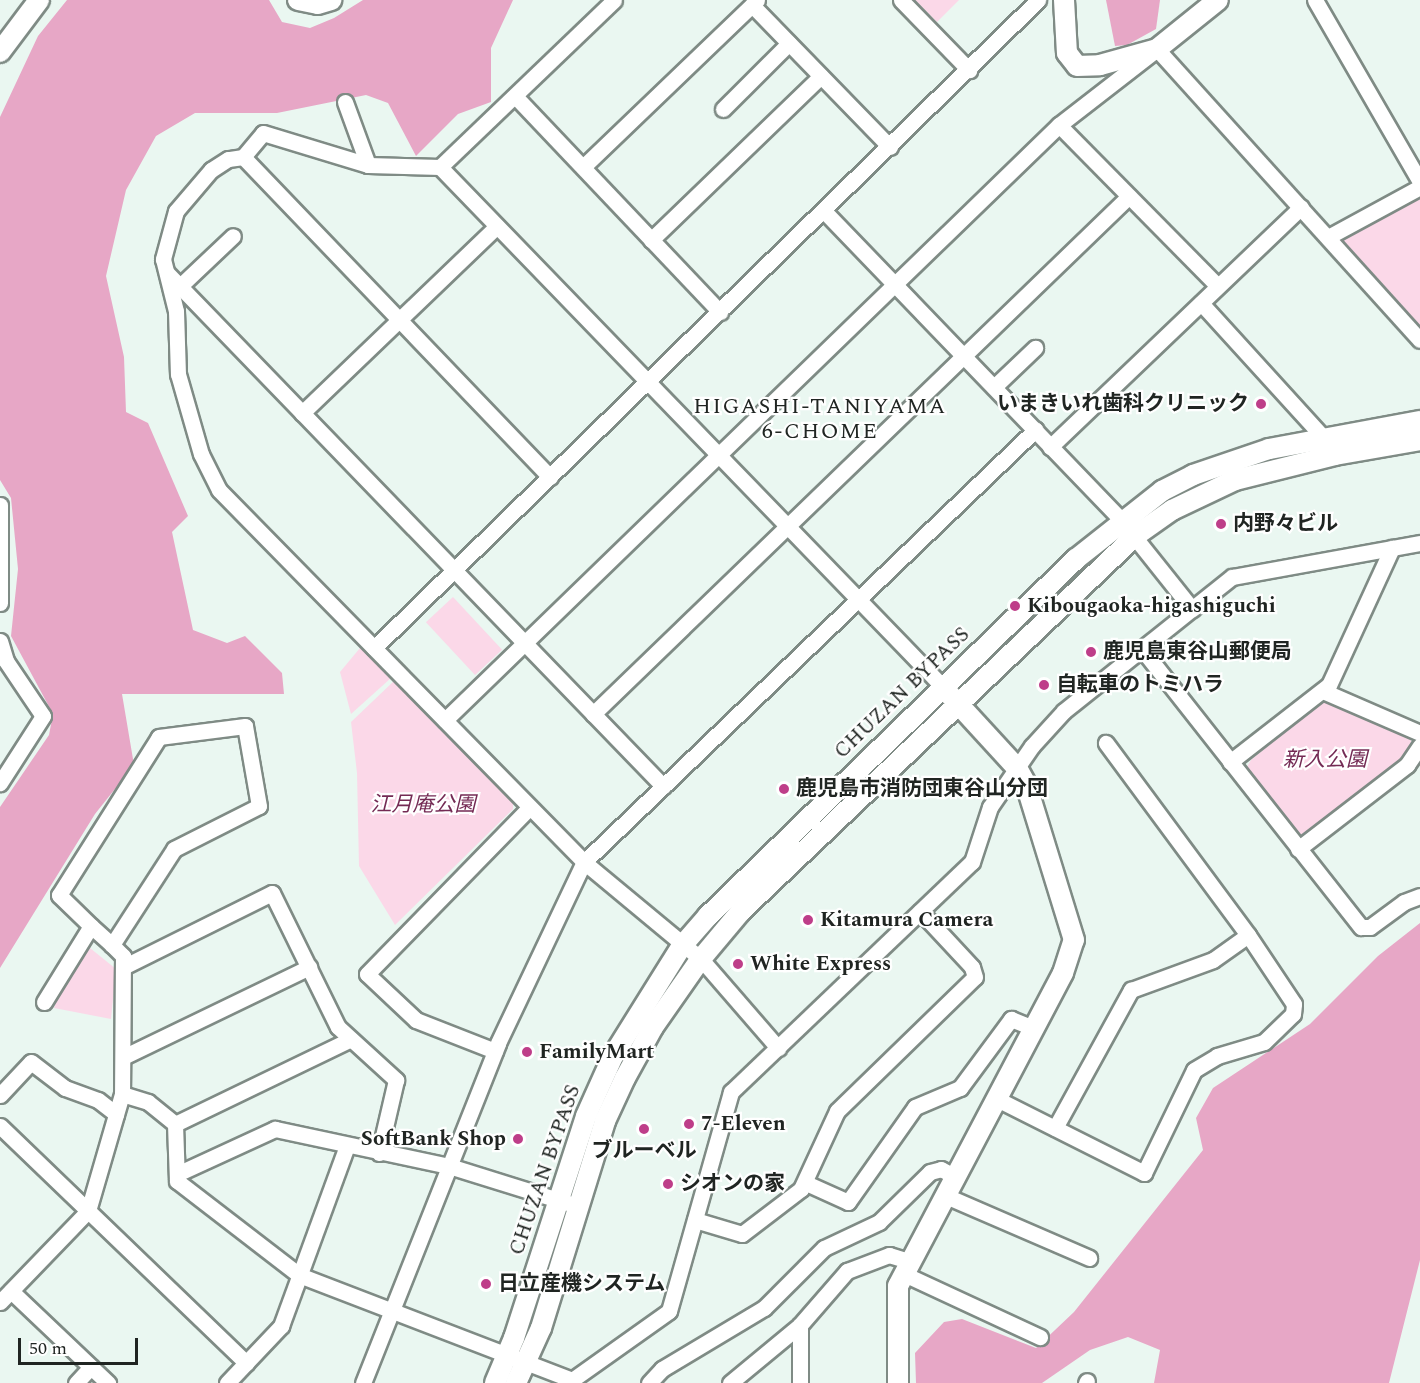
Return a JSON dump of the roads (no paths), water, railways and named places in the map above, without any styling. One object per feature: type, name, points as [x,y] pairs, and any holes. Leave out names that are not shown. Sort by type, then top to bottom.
[{"type":"street","points":[[0,52],[39,0]]},
{"type":"street","points":[[298,0],[318,4],[331,0]]},
{"type":"street","points":[[441,168],[614,0]]},
{"type":"street","points":[[901,0],[969,70]]},
{"type":"street","points":[[1064,0],[1068,53],[1077,66],[1100,65],[1157,49]]},
{"type":"street","points":[[445,720],[1059,125],[1218,0]]},
{"type":"street","points":[[1315,0],[1420,184],[1328,237]]},
{"type":"street","points":[[374,648],[969,70],[1043,1]]},
{"type":"street","points":[[583,167],[755,2],[789,43],[890,147]]},
{"type":"street","points":[[723,109],[789,43]]},
{"type":"street","points":[[1157,49],[1420,340]]},
{"type":"street","points":[[651,240],[821,76]]},
{"type":"street","points":[[515,96],[720,312]]},
{"type":"street","points":[[345,102],[368,165]]},
{"type":"street","points":[[1059,125],[1218,286]]},
{"type":"street","points":[[243,158],[262,133],[368,165],[441,168],[942,686],[1017,768],[1026,784],[1074,940],[1071,957],[995,1098],[957,1178],[906,1267],[897,1306],[898,1383]]},
{"type":"street","points":[[550,477],[243,158],[235,156],[219,163],[176,211],[164,250],[165,272],[176,311],[178,374],[209,474],[219,490],[584,862],[685,943],[778,1048]]},
{"type":"street","points":[[593,714],[1130,196]]},
{"type":"street","points":[[1050,447],[1301,207]]},
{"type":"street","points":[[824,211],[1121,520],[1192,609]]},
{"type":"street","points":[[302,413],[497,226]]},
{"type":"street","points":[[179,287],[233,236]]},
{"type":"street","points":[[165,272],[663,786]]},
{"type":"street","points":[[1201,303],[1330,446]]},
{"type":"street","points":[[994,387],[1035,348]]},
{"type":"street","name":"CHUZAN BYPASS","points":[[516,1383],[527,1362],[605,1121],[625,1078],[652,1027],[701,959],[741,911],[1135,536],[1172,510],[1235,480],[1330,446],[1420,421]]},
{"type":"street","points":[[363,1383],[495,1051],[584,862],[1035,430]]},
{"type":"street","name":"CHUZAN BYPASS","points":[[495,1383],[507,1354],[556,1199],[613,1056],[685,943],[715,908],[942,686],[1121,520],[1193,475],[1269,450],[1420,440]]},
{"type":"street","points":[[0,505],[0,603]]},
{"type":"street","points":[[122,1094],[148,1102],[175,1124],[177,1181],[299,1275],[572,1380],[669,1311],[732,1092],[972,862],[990,807],[1017,768],[1064,711],[1232,577],[1420,543]]},
{"type":"street","points":[[1230,762],[1329,685],[1392,548]]},
{"type":"street","points":[[0,641],[6,661],[43,716],[0,783]]},
{"type":"street","points":[[1143,649],[1361,927],[1370,927],[1404,902],[1420,896]]},
{"type":"street","points":[[1323,691],[1420,733]]},
{"type":"street","points":[[108,1383],[5,1296],[88,1211],[122,1094],[125,966],[123,956],[59,895],[159,737],[245,726],[259,806],[174,849],[112,945]]},
{"type":"street","points":[[995,1098],[1144,1173],[1194,1070],[1218,1056],[1264,1042],[1293,1014],[1294,1004],[1248,935],[1106,742]]},
{"type":"street","points":[[1298,849],[1407,765],[1420,746]]},
{"type":"street","points":[[495,1051],[416,1020],[367,974],[530,807]]},
{"type":"street","points":[[125,966],[272,893],[338,1027],[396,1080],[379,1153]]},
{"type":"street","points":[[695,1220],[742,1234],[806,1183],[837,1111],[975,977],[972,967],[920,911]]},
{"type":"street","points":[[44,1002],[91,926]]},
{"type":"street","points":[[1055,1128],[1131,990],[1213,960],[1248,935]]},
{"type":"street","points":[[123,1057],[309,967]]},
{"type":"street","points":[[806,1183],[848,1203],[915,1107],[960,1088],[1011,1019],[1033,1028]]},
{"type":"street","points":[[175,1124],[351,1039]]},
{"type":"street","points":[[0,1095],[31,1062],[65,1088],[98,1100],[116,1114]]},
{"type":"street","points":[[0,1126],[246,1363]]},
{"type":"street","points":[[177,1174],[275,1129],[449,1167],[578,1206]]},
{"type":"street","points":[[227,1383],[281,1326],[347,1146]]},
{"type":"street","points":[[649,1383],[670,1364],[764,1308],[824,1248],[879,1222],[930,1172],[941,1169],[957,1178]]},
{"type":"street","points":[[946,1196],[1089,1258]]},
{"type":"street","points":[[730,1383],[743,1378],[800,1325],[847,1271],[889,1255],[906,1267],[1040,1336]]},
{"type":"street","points":[[800,1325],[800,1383]]},
{"type":"street","points":[[76,1383],[91,1367]]},
{"type":"place","name":"いまきいれ歯科クリニック","points":[[1261,404]]},
{"type":"place","name":"内野々ビル","points":[[1221,524]]},
{"type":"place","name":"Kibougaoka-higashiguchi","points":[[1015,606]]},
{"type":"place","name":"鹿児島東谷山郵便局","points":[[1091,652]]},
{"type":"place","name":"自転車のトミハラ","points":[[1044,685]]},
{"type":"place","name":"鹿児島市消防団東谷山分団","points":[[784,789]]},
{"type":"place","name":"Kitamura Camera","points":[[808,920]]},
{"type":"place","name":"White Express","points":[[738,964]]},
{"type":"place","name":"FamilyMart","points":[[527,1052]]},
{"type":"place","name":"7-Eleven","points":[[689,1124]]},
{"type":"place","name":"ブルーベル","points":[[644,1129]]},
{"type":"place","name":"SoftBank Shop","points":[[518,1139]]},
{"type":"place","name":"シオンの家","points":[[668,1184]]},
{"type":"place","name":"日立産機システム","points":[[486,1284]]},
{"type":"district","name":"HIGASHI-TANIYAMA 6-CHOME","points":[[820,419]]},
{"type":"park label","name":"新入公園","points":[[1325,760]]},
{"type":"park label","name":"江月庵公園","points":[[423,805]]}]
